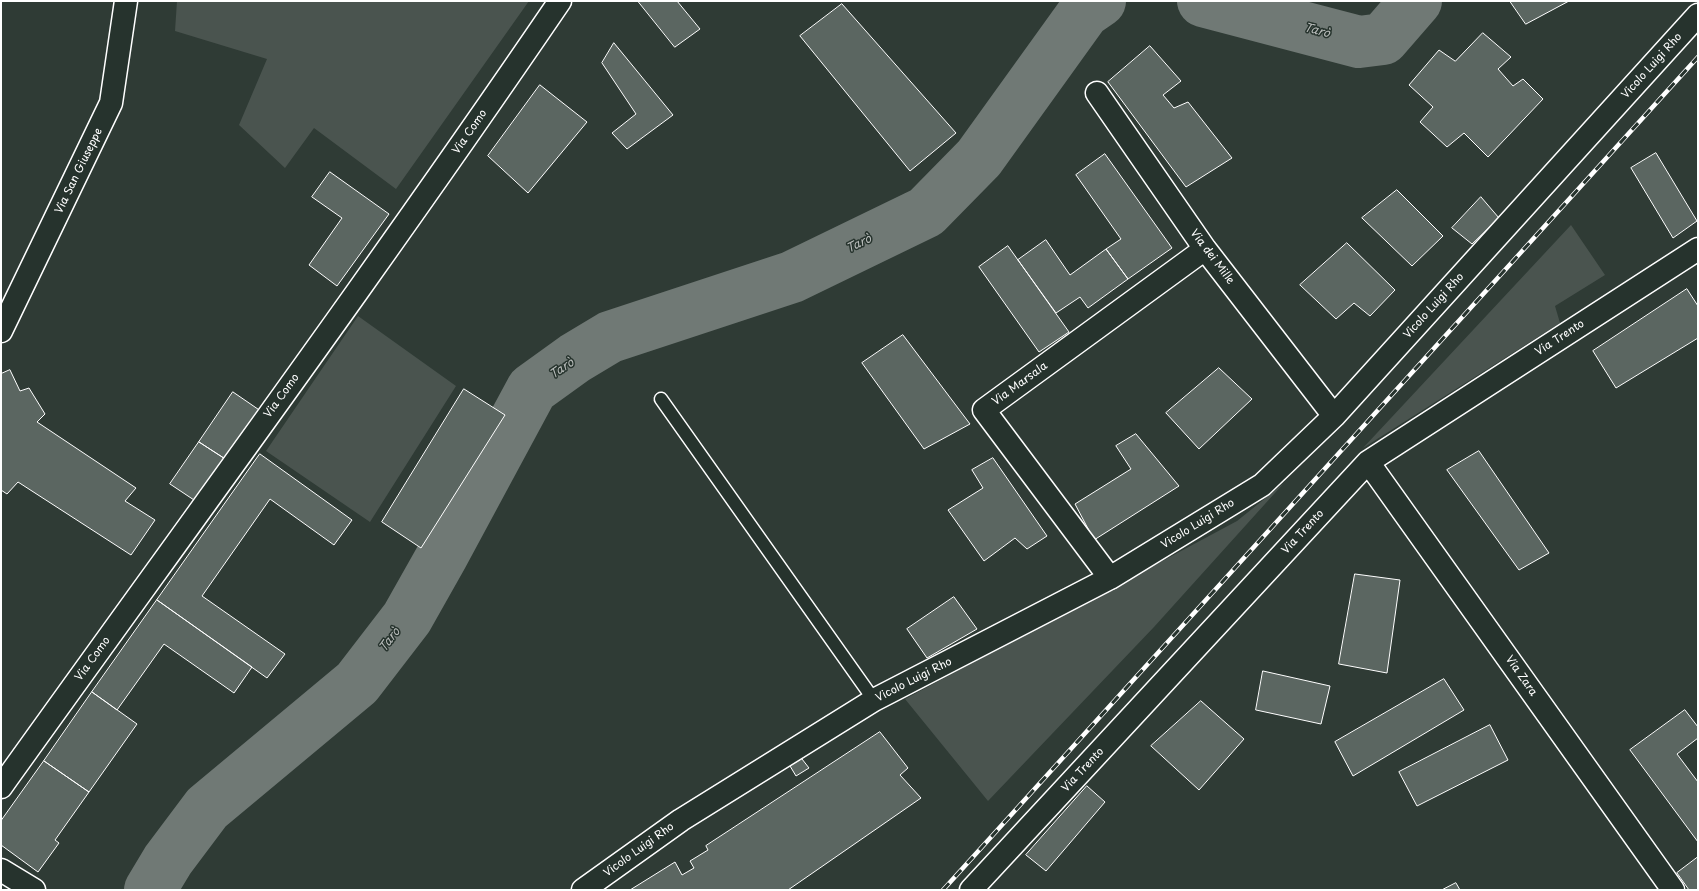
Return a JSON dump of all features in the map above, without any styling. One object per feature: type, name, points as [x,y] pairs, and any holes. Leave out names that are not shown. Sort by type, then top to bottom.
[{"type":"street","name":"Via San Giuseppe","points":[[1,331],[111,103],[126,1]]},
{"type":"street","name":"Via Como","points":[[1,787],[356,293],[476,124],[560,1]]},
{"type":"street","name":"Vicolo Luigi Rho","points":[[583,890],[681,820],[874,700],[1110,578],[1262,485],[1334,416],[1698,15]]},
{"type":"street","name":"Via dei Mille","points":[[1097,93],[1205,249],[1334,416]]},
{"type":"street","name":"Via Marsala","points":[[1110,578],[984,410],[1205,249]]},
{"type":"street","name":"Via Trento","points":[[971,890],[1368,462],[1698,249]]},
{"type":"street","name":"Via Zara","points":[[1368,462],[1673,890]]},
{"type":"street","points":[[1,870],[34,890]]},
{"type":"lane","points":[[661,399],[874,700]]},
{"type":"shaded area","points":[[177,1],[529,1],[396,189],[314,128],[285,168],[239,125],[267,59],[175,31]]},
{"type":"shaded area","points":[[1571,225],[1605,275],[1555,306],[1560,323],[1363,448]]},
{"type":"shaded area","points":[[358,316],[456,386],[370,522],[266,451]]},
{"type":"shaded area","points":[[1283,484],[1154,627],[988,801],[905,699],[1237,521]]},
{"type":"building","points":[[638,1],[677,1],[700,29],[675,47]]},
{"type":"building","points":[[1510,1],[1569,1],[1526,24]]},
{"type":"building","points":[[842,4],[956,133],[910,171],[800,36]]},
{"type":"building","points":[[1483,33],[1511,57],[1498,69],[1513,86],[1523,79],[1543,99],[1488,157],[1464,133],[1447,147],[1420,122],[1433,107],[1409,85],[1439,50],[1455,61]]},
{"type":"building","points":[[614,43],[673,115],[627,149],[612,133],[636,114],[602,63]]},
{"type":"building","points":[[1150,46],[1181,81],[1163,95],[1174,108],[1188,102],[1232,158],[1186,187],[1108,82]]},
{"type":"building","points":[[540,85],[587,122],[528,193],[488,156]]},
{"type":"building","points":[[1656,153],[1697,221],[1673,238],[1631,168]]},
{"type":"building","points":[[1105,154],[1172,248],[1128,279],[1106,249],[1121,239],[1076,175]]},
{"type":"building","points":[[330,172],[389,214],[337,286],[309,265],[342,218],[312,197]]},
{"type":"building","points":[[1397,190],[1443,236],[1412,266],[1362,218]]},
{"type":"building","points":[[1481,197],[1499,218],[1472,244],[1452,228]]},
{"type":"building","points":[[1046,240],[1070,275],[1106,249],[1128,279],[1088,308],[1080,297],[1056,313],[1018,260]]},
{"type":"building","points":[[1347,243],[1395,290],[1370,316],[1354,303],[1336,319],[1300,285]]},
{"type":"building","points":[[1008,246],[1069,332],[1039,352],[979,267]]},
{"type":"building","points":[[1687,289],[1698,306],[1698,338],[1616,388],[1593,351]]},
{"type":"building","points":[[903,335],[970,424],[924,449],[862,363]]},
{"type":"building","points":[[1219,368],[1252,399],[1199,449],[1166,413]]},
{"type":"building","points":[[10,370],[20,391],[29,388],[45,414],[37,422],[136,488],[125,501],[155,520],[131,555],[18,482],[7,494],[1,490],[1,374]]},
{"type":"building","points":[[464,389],[505,415],[421,548],[382,522]]},
{"type":"building","points":[[233,392],[268,416],[233,464],[199,442]]},
{"type":"building","points":[[1136,434],[1179,486],[1094,540],[1075,504],[1131,469],[1116,446]]},
{"type":"building","points":[[199,442],[233,464],[203,506],[170,484]]},
{"type":"building","points":[[1479,451],[1549,553],[1519,570],[1447,470]]},
{"type":"building","points":[[260,454],[352,520],[334,545],[270,499],[202,596],[285,654],[267,678],[157,600]]},
{"type":"building","points":[[993,458],[1047,536],[1027,549],[1015,538],[984,561],[948,510],[983,488],[972,470]]},
{"type":"building","points":[[1355,574],[1400,580],[1387,673],[1339,664]]},
{"type":"building","points":[[954,597],[977,629],[927,658],[907,629]]},
{"type":"building","points":[[157,600],[252,667],[234,693],[164,644],[117,710],[92,692]]},
{"type":"building","points":[[1263,671],[1330,686],[1321,724],[1256,710]]},
{"type":"building","points":[[1444,679],[1464,710],[1353,776],[1335,742]]},
{"type":"building","points":[[92,692],[137,724],[89,792],[44,761]]},
{"type":"building","points":[[1201,701],[1244,739],[1199,790],[1151,746]]},
{"type":"building","points":[[1685,710],[1698,727],[1698,738],[1677,754],[1698,782],[1698,842],[1630,750]]},
{"type":"building","points":[[1490,725],[1508,760],[1417,806],[1399,772]]},
{"type":"building","points":[[880,732],[908,768],[900,775],[921,798],[788,890],[630,890],[675,862],[682,875],[694,868],[690,861],[708,850],[706,846]]},
{"type":"building","points":[[802,759],[809,768],[796,776],[790,766]]},
{"type":"building","points":[[44,761],[89,792],[55,840],[59,843],[38,872],[1,845],[1,821]]},
{"type":"building","points":[[1087,786],[1105,802],[1046,871],[1026,855]]},
{"type":"building","points":[[1698,857],[1698,890],[1689,890],[1677,873]]},
{"type":"building","points":[[1456,883],[1460,890],[1442,890]]},
{"type":"waterway","name":"Tarò","points":[[150,890],[168,860],[207,808],[357,683],[407,618],[532,389],[575,358],[610,337],[792,277],[926,212],[979,158],[1084,12],[1100,1]]},
{"type":"waterway","name":"Tarò","points":[[1203,1],[1359,42],[1383,39],[1416,1]]},
{"type":"railway","points":[[943,890],[1698,57]]}]
